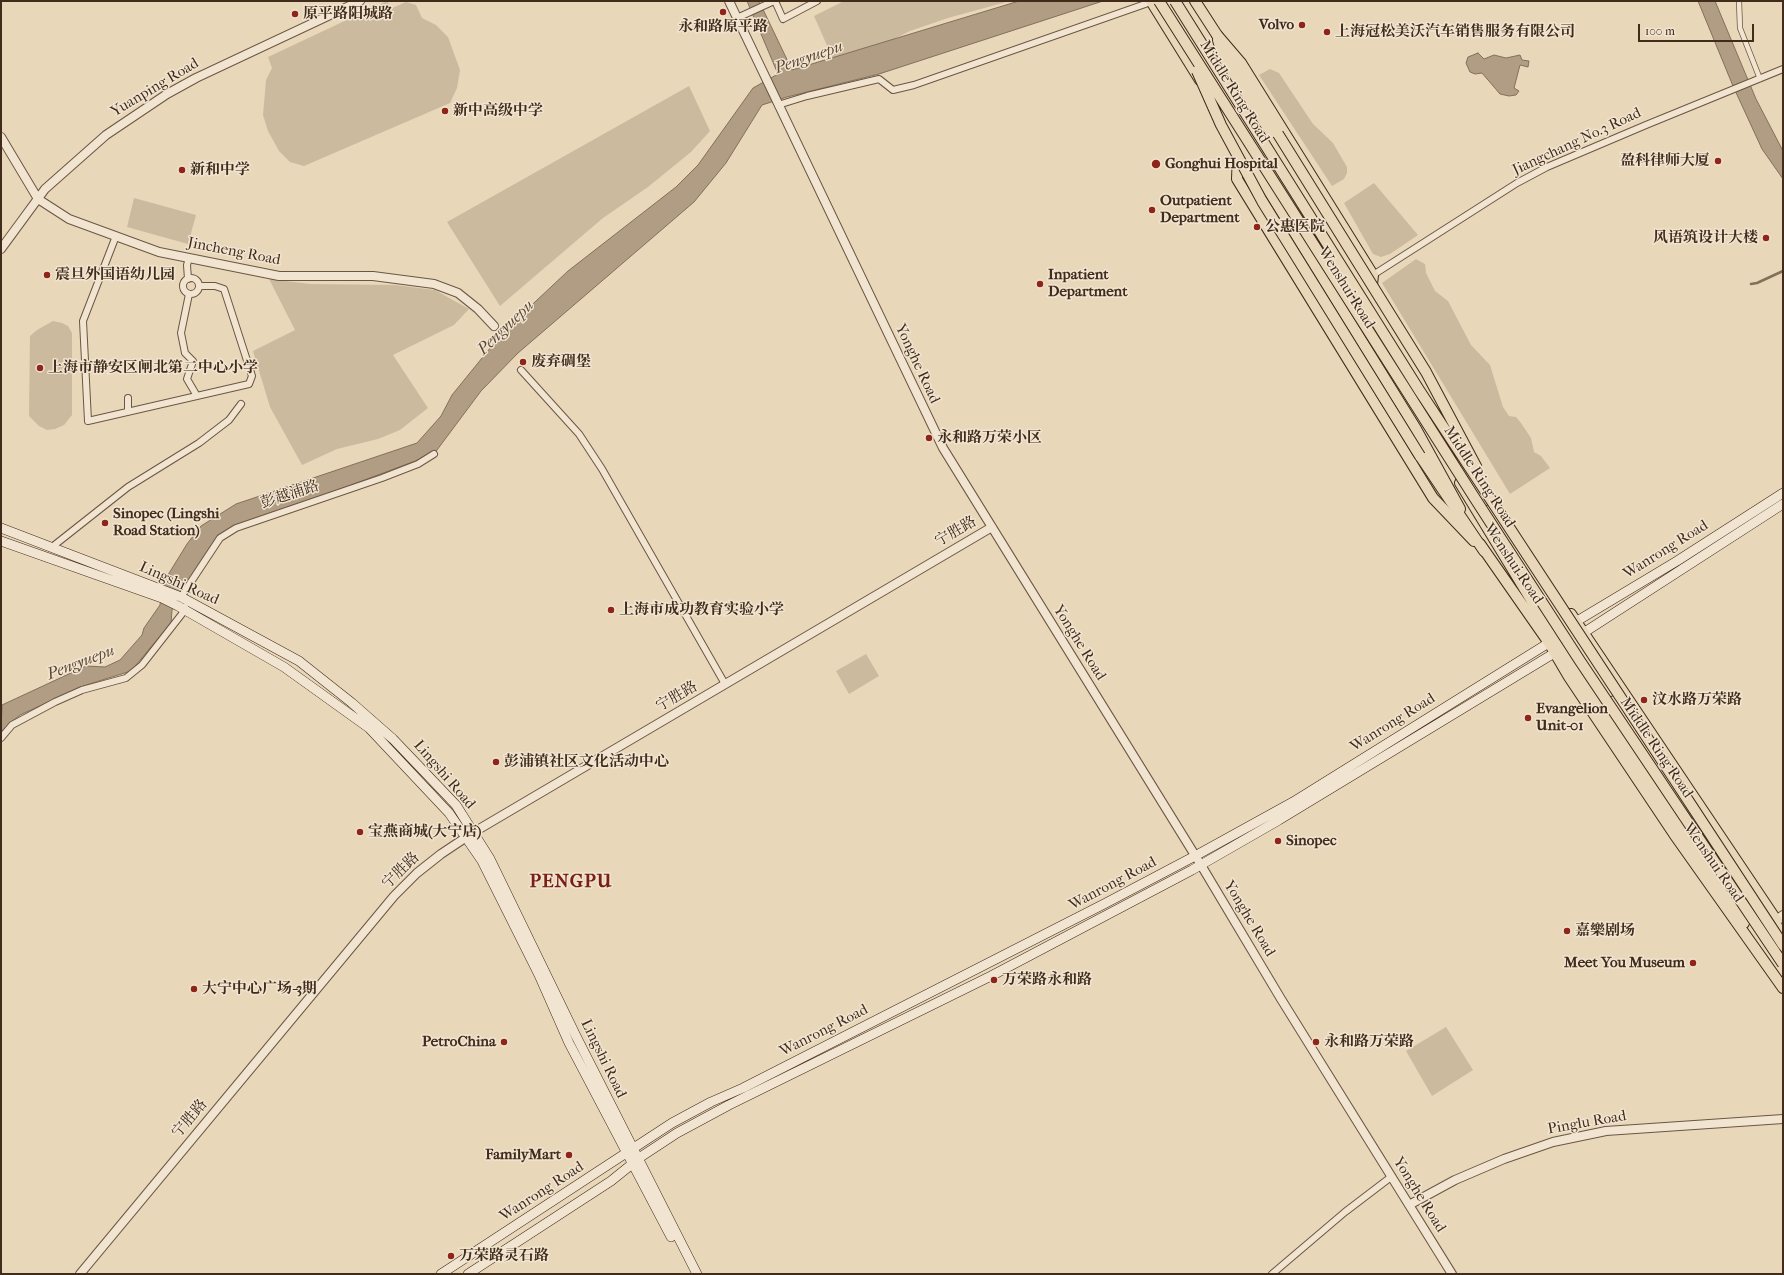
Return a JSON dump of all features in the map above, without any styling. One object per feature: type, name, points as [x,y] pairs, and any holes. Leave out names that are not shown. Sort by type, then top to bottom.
[{"type":"main road","name":"Middle Ring Road","points":[[1154,1],[1185,42],[1580,661],[1783,964]]},
{"type":"main road","name":"Wenshui Road","points":[[1154,1],[1185,56],[1396,398],[1484,551],[1497,567],[1524,608],[1552,641],[1569,677],[1674,834],[1783,988]]},
{"type":"main road","points":[[1163,1],[1319,249],[1486,527],[1546,623],[1552,641]]},
{"type":"main road","points":[[1170,1],[1568,630],[1575,638],[1746,891],[1783,933]]},
{"type":"main road","name":"Middle Ring Road","points":[[1175,1],[1419,390],[1783,945]]},
{"type":"main road","name":"Wenshui Road","points":[[1194,1],[1217,36],[1241,63],[1373,275],[1371,294],[1491,496],[1780,917],[1783,929]]},
{"type":"main road","points":[[1217,36],[1276,138],[1371,294]]},
{"type":"main road","points":[[1185,42],[1221,125],[1262,200],[1420,456],[1484,551]]},
{"type":"main road","points":[[1185,56],[1205,67]]},
{"type":"main road","points":[[1248,124],[1276,138],[1426,372],[1464,442],[1497,509]]},
{"type":"main road","points":[[1239,143],[1237,179],[1433,498],[1484,551]]},
{"type":"main road","points":[[1392,432],[1396,398]]},
{"type":"main road","name":"Wanrong Road","points":[[441,1274],[629,1150],[711,1102],[743,1088],[1104,904],[1293,802],[1552,641],[1568,630],[1576,621],[1677,561],[1783,493]]},
{"type":"main road","name":"Wanrong Road","points":[[468,1274],[611,1181],[651,1149],[710,1115],[991,976],[1201,865],[1279,820],[1558,651],[1584,632],[1783,504]]},
{"type":"main road","points":[[1486,527],[1497,567]]},
{"type":"main road","name":"Lingshi Road","points":[[1,528],[52,547],[182,603],[299,661],[394,739],[446,794],[456,805],[490,859],[629,1150],[691,1274]]},
{"type":"main road","points":[[1515,530],[1518,551]]},
{"type":"main road","name":"Lingshi Road","points":[[1,541],[153,591]]},
{"type":"main road","name":"Lingshi Road","points":[[182,603],[284,668],[369,728],[448,813],[482,861],[539,975],[569,1043],[629,1150]]},
{"type":"main road","points":[[1524,608],[1546,623]]},
{"type":"main road","name":"Lingshi Road","points":[[635,1162],[697,1274]]},
{"type":"street","name":"Yuanping Road","points":[[1,249],[45,189],[106,135],[167,94],[196,78],[360,1]]},
{"type":"street","name":"Yonghe Road","points":[[729,1],[935,434],[1201,865],[1281,999],[1452,1274]]},
{"type":"street","points":[[737,18],[775,1],[783,19],[817,1]]},
{"type":"street","points":[[778,105],[807,96],[879,79],[894,90],[914,85],[1154,1]]},
{"type":"street","points":[[1739,1],[1740,28],[1758,80]]},
{"type":"street","name":"Jiangchang No.3 Road","points":[[1373,275],[1517,183],[1547,167],[1646,125],[1783,70]]},
{"type":"street","name":"Jincheng Road","points":[[1,137],[38,199],[69,219],[159,252],[279,276],[372,276],[434,284],[458,293],[478,309],[494,326]]},
{"type":"street","points":[[116,236],[96,298],[83,321],[88,421],[249,384],[252,376],[224,289],[215,286],[200,286]]},
{"type":"street","points":[[188,279],[187,265],[189,258]]},
{"type":"street","points":[[189,294],[183,288],[184,282],[188,279],[192,277],[197,280],[200,286]]},
{"type":"street","points":[[189,294],[198,290],[200,286]]},
{"type":"street","points":[[189,294],[181,333],[185,353],[193,361],[187,379],[197,396]]},
{"type":"street","points":[[521,370],[579,434],[598,463],[725,684]]},
{"type":"street","points":[[128,398],[128,412]]},
{"type":"street","points":[[52,547],[128,487],[199,443],[229,420],[241,404]]},
{"type":"street","name":"彭越浦路","points":[[1,738],[12,725],[55,702],[82,690],[126,678],[142,665],[182,603],[220,538],[236,528],[382,478],[418,464],[434,454]]},
{"type":"street","name":"宁胜路","points":[[80,1274],[394,896],[417,873],[474,832],[992,528]]},
{"type":"street","name":"Pinglu Road","points":[[1409,1205],[1454,1180],[1504,1159],[1553,1142],[1606,1131],[1783,1119]]},
{"type":"street","points":[[1272,1274],[1345,1212],[1391,1177]]},
{"type":"shaded area","points":[[387,1],[392,8],[406,2],[416,5],[422,18],[436,25],[448,37],[460,70],[457,88],[450,103],[304,166],[290,162],[279,151],[268,131],[263,115],[266,80],[272,68],[268,57]]},
{"type":"shaded area","points":[[747,1],[759,1],[792,70],[1019,1],[1103,1],[879,74],[787,97],[762,105],[726,163],[694,202],[518,353],[481,391],[434,454],[236,528],[220,538],[172,610],[171,623],[131,671],[83,686],[20,715],[1,733],[2,705],[86,666],[105,667],[120,660],[142,635],[144,628],[160,605],[163,583],[187,544],[201,526],[236,504],[417,443],[441,416],[452,395],[504,331],[568,271],[676,187],[698,165],[753,88],[778,74]]},
{"type":"shaded area","points":[[844,1],[1010,1],[948,18],[910,31],[878,47],[833,59],[814,16]]},
{"type":"shaded area","points":[[1698,1],[1715,1],[1756,99],[1783,151],[1783,179],[1762,149],[1733,86]]},
{"type":"shaded area","points":[[1478,53],[1484,59],[1494,55],[1506,58],[1520,55],[1522,60],[1529,61],[1528,67],[1520,65],[1514,88],[1519,91],[1516,95],[1509,96],[1500,94],[1482,73],[1475,74],[1470,72],[1466,63],[1468,57]]},
{"type":"shaded area","points":[[1270,69],[1279,73],[1313,124],[1333,143],[1347,167],[1347,173],[1344,179],[1332,186],[1259,75]]},
{"type":"shaded area","points":[[689,86],[710,131],[691,152],[648,187],[603,218],[500,306],[447,222]]},
{"type":"shaded area","points":[[1374,183],[1418,235],[1390,254],[1381,257],[1373,254],[1344,203]]},
{"type":"shaded area","points":[[134,198],[196,215],[188,244],[127,227]]},
{"type":"shaded area","points":[[1416,259],[1425,264],[1426,273],[1435,291],[1448,301],[1471,345],[1490,365],[1503,407],[1509,416],[1516,417],[1521,423],[1531,438],[1534,452],[1541,456],[1550,468],[1510,494],[1382,283]]},
{"type":"shaded area","points":[[269,279],[310,284],[395,285],[435,290],[469,309],[454,325],[393,355],[428,408],[400,430],[378,439],[337,449],[302,465],[270,407],[253,351],[295,330]]},
{"type":"shaded area","points":[[53,321],[68,326],[72,333],[72,415],[64,425],[55,429],[47,430],[39,426],[29,416],[30,336],[37,330]]},
{"type":"shaded area","points":[[866,654],[879,676],[849,694],[836,671]]},
{"type":"shaded area","points":[[1446,1027],[1473,1070],[1432,1096],[1406,1051]]},
{"type":"waterway","points":[[1751,284],[1757,283],[1783,271]]},
{"type":"place","name":"永和路原平路","points":[[723,12]]},
{"type":"place","name":"原平路阳城路","points":[[295,14]]},
{"type":"place","name":"Volvo","points":[[1302,25]]},
{"type":"place","name":"上海冠松美沃汽车销售服务有限公司","points":[[1327,32]]},
{"type":"place","name":"新中高级中学","points":[[445,111]]},
{"type":"place","name":"盈科律师大厦","points":[[1718,161]]},
{"type":"place","name":"Gonghui Hospital","points":[[1156,164]]},
{"type":"place","name":"新和中学","points":[[182,170]]},
{"type":"place","name":"Outpatient Department","points":[[1152,210]]},
{"type":"place","name":"公惠医院","points":[[1257,227]]},
{"type":"place","name":"风语筑设计大楼","points":[[1766,238]]},
{"type":"place","name":"震旦外国语幼儿园","points":[[47,275]]},
{"type":"place","name":"Inpatient Department","points":[[1040,284]]},
{"type":"place","name":"废弃碉堡","points":[[523,362]]},
{"type":"place","name":"上海市静安区闸北第二中心小学","points":[[40,368]]},
{"type":"place","name":"永和路万荣小区","points":[[929,438]]},
{"type":"place","name":"Sinopec (Lingshi Road Station)","points":[[105,523]]},
{"type":"place","name":"上海市成功教育实验小学","points":[[611,610]]},
{"type":"place","name":"汶水路万荣路","points":[[1644,700]]},
{"type":"place","name":"Evangelion Unit-01","points":[[1528,718]]},
{"type":"place","name":"彭浦镇社区文化活动中心","points":[[496,762]]},
{"type":"place","name":"宝燕商城(大宁店)","points":[[360,832]]},
{"type":"place","name":"Sinopec","points":[[1278,841]]},
{"type":"place","name":"嘉樂剧场","points":[[1567,931]]},
{"type":"place","name":"Meet You Museum","points":[[1693,963]]},
{"type":"place","name":"万荣路永和路","points":[[994,980]]},
{"type":"place","name":"大宁中心广场-3期","points":[[194,989]]},
{"type":"place","name":"PetroChina","points":[[504,1042]]},
{"type":"place","name":"永和路万荣路","points":[[1316,1042]]},
{"type":"place","name":"FamilyMart","points":[[569,1155]]},
{"type":"place","name":"万荣路灵石路","points":[[451,1256]]},
{"type":"district","name":"PENGPU","points":[[571,882]]},
{"type":"water label","name":"Pengyuepu","points":[[809,58]]},
{"type":"water label","name":"Pengyuepu","points":[[506,328]]},
{"type":"water label","name":"Pengyuepu","points":[[81,663]]}]
